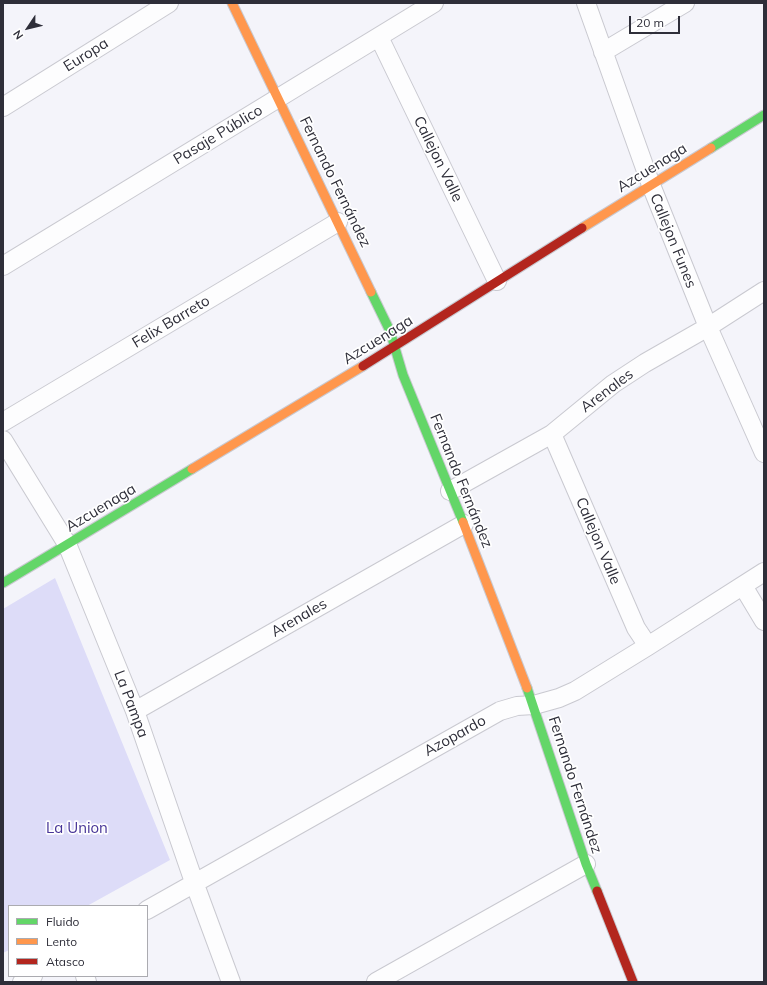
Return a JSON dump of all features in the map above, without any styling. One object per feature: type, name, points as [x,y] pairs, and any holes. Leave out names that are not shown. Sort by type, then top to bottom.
[{"type":"street","name":"Europa","points":[[3,107],[169,3]]},
{"type":"street","name":"Fernando Fernández","points":[[232,3],[390,331],[403,375],[464,524],[534,705],[586,864],[633,982]]},
{"type":"street","name":"Pasaje Público","points":[[3,266],[434,3]]},
{"type":"street","name":"Callejon Funes","points":[[586,3],[651,185],[708,327],[764,453]]},
{"type":"street","points":[[603,52],[685,3]]},
{"type":"street","name":"Callejon Valle","points":[[379,37],[497,281]]},
{"type":"street","name":"Azcuenaga","points":[[3,583],[395,347],[497,281],[764,115]]},
{"type":"street","name":"Felix Barreto","points":[[3,422],[338,222]]},
{"type":"street","name":"Arenales","points":[[450,491],[552,434],[613,384],[645,363],[708,327],[764,291]]},
{"type":"street","name":"Callejon Valle","points":[[552,434],[636,628],[648,646]]},
{"type":"street","name":"La Pampa","points":[[3,440],[67,544],[135,711],[194,882],[231,982]]},
{"type":"street","name":"Arenales","points":[[135,711],[464,524]]},
{"type":"street","name":"Azopardo","points":[[148,909],[194,882],[500,711],[517,706],[534,705],[575,691],[764,572]]},
{"type":"street","points":[[743,586],[764,621]]},
{"type":"street","points":[[376,982],[586,864]]},
{"type":"street","points":[[22,982],[31,977]]},
{"type":"green space","name":"La Union","points":[[55,578],[170,860],[89,905],[8,905],[8,950],[3,953],[3,609]]},
{"type":"traffic: fast","points":[[711,148],[764,115]]},
{"type":"traffic: fast","points":[[371,292],[390,331],[403,375],[463,522]]},
{"type":"traffic: fast","points":[[3,583],[192,469]]},
{"type":"traffic: fast","points":[[527,688],[586,864],[597,891]]},
{"type":"traffic: slow","points":[[232,3],[371,292]]},
{"type":"traffic: slow","points":[[582,228],[711,148]]},
{"type":"traffic: slow","points":[[192,469],[363,366]]},
{"type":"traffic: slow","points":[[463,522],[527,688]]},
{"type":"traffic: jam","points":[[363,366],[582,228]]},
{"type":"traffic: jam","points":[[597,891],[633,982]]}]
